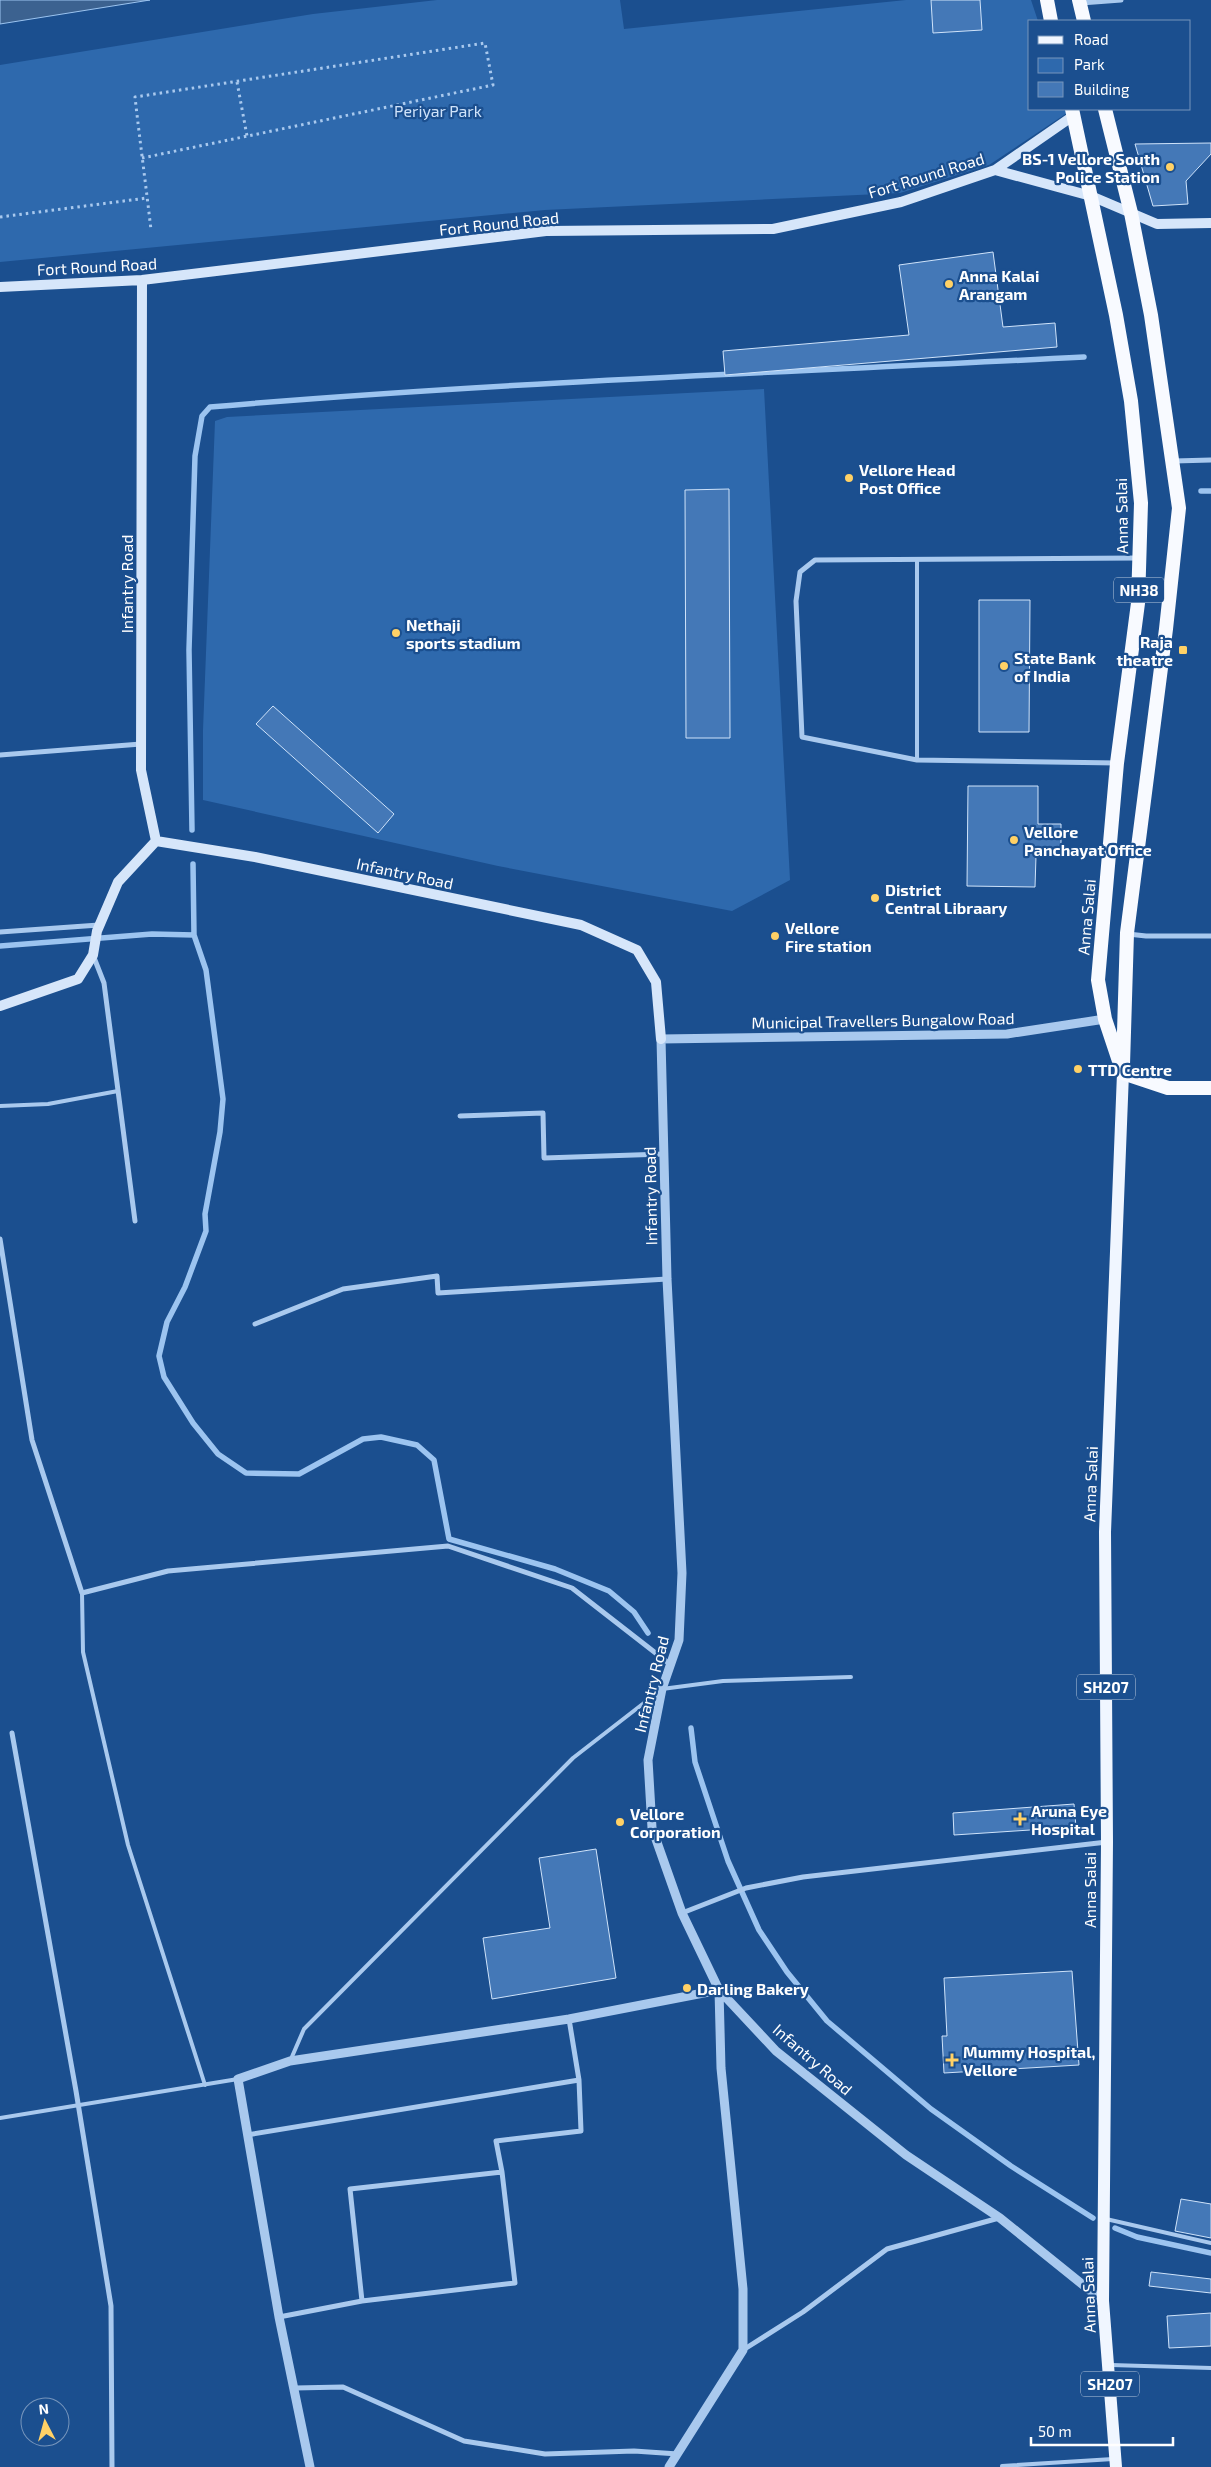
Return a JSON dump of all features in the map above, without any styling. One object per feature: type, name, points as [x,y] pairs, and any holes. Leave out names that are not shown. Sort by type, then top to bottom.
[{"type":"highway","points":[[1047,0],[1052,20]]},
{"type":"highway","points":[[1079,1],[1084,20]]},
{"type":"highway","name":"Anna Salai","points":[[1105,110],[1131,213],[1151,315],[1179,508],[1166,629],[1127,934],[1123,1073]]},
{"type":"highway","name":"Anna Salai","points":[[1072,113],[1116,315],[1130,401],[1141,503],[1138,602],[1117,763],[1098,980],[1105,1019],[1123,1073]]},
{"type":"highway","points":[[1123,1073],[1168,1088],[1211,1088]]},
{"type":"main road","points":[[995,170],[1072,113]]},
{"type":"main road","points":[[995,170],[1091,196],[1158,224],[1211,222]]},
{"type":"main road","name":"Fort Round Road","points":[[0,287],[142,280],[546,231],[773,229],[902,202],[995,170]]},
{"type":"main road","name":"Infantry Road","points":[[142,280],[141,770],[156,842],[255,857],[581,924],[637,950],[656,982],[661,1040]]},
{"type":"main road","points":[[0,1006],[78,979],[93,955],[99,925],[118,882],[156,842]]},
{"type":"main road","name":"Anna Salai","points":[[1116,2463],[1104,2301],[1107,1842],[1105,1532],[1123,1073]]},
{"type":"street","points":[[1079,1],[1121,0]]},
{"type":"street","points":[[1173,461],[1211,460]]},
{"type":"street","points":[[1117,763],[917,760],[802,737],[796,600],[800,572],[815,560],[1140,558]]},
{"type":"street","points":[[0,755],[141,744]]},
{"type":"street","points":[[0,932],[99,925]]},
{"type":"street","points":[[1127,934],[1146,936],[1211,936]]},
{"type":"street","points":[[93,955],[104,984],[134,1221]]},
{"type":"street","name":"Municipal Travellers Bungalow Road","points":[[661,1040],[1007,1034],[1105,1019]]},
{"type":"street","name":"Infantry Road","points":[[661,1040],[667,1279],[682,1573],[680,1640],[662,1689],[648,1760],[652,1828],[682,1913],[719,1990],[776,2051],[906,2155],[1000,2218],[1104,2301]]},
{"type":"street","points":[[460,1116],[543,1114],[544,1158],[664,1154]]},
{"type":"street","points":[[0,1239],[32,1440],[82,1593],[168,1571],[448,1546],[572,1588],[671,1665]]},
{"type":"street","points":[[255,1324],[343,1289],[437,1276],[438,1293],[667,1279]]},
{"type":"street","points":[[12,1733],[78,2105],[110,2306],[112,2467]]},
{"type":"street","points":[[682,1913],[746,1888],[803,1877],[1107,1842]]},
{"type":"street","points":[[310,2467],[279,2317],[238,2080],[290,2061],[568,2019],[719,1990],[721,2068],[743,2288],[743,2350]]},
{"type":"street","points":[[279,2317],[362,2301],[515,2284],[502,2172],[496,2141],[581,2131],[579,2080],[568,2019]]},
{"type":"street","points":[[247,2134],[579,2080]]},
{"type":"street","points":[[362,2301],[350,2189],[502,2172]]},
{"type":"street","points":[[669,2467],[743,2350],[803,2312],[886,2250],[1000,2218]]},
{"type":"street","points":[[295,2388],[343,2388],[464,2442],[545,2454],[634,2450],[678,2454]]},
{"type":"lane","points":[[917,559],[917,760]]},
{"type":"lane","points":[[0,1106],[48,1104],[118,1091]]},
{"type":"lane","points":[[82,1593],[83,1652],[128,1845],[206,2085]]},
{"type":"lane","points":[[290,2061],[304,2029],[573,1758],[662,1689],[724,1681],[851,1677]]},
{"type":"lane","points":[[0,2118],[238,2080]]},
{"type":"lane","points":[[1104,2219],[1211,2243]]},
{"type":"lane","points":[[1108,2365],[1211,2368]]},
{"type":"lane","points":[[1002,2466],[1116,2463]]},
{"type":"path","points":[[142,158],[493,85],[485,43],[135,98],[142,158],[151,230]]},
{"type":"path","points":[[236,82],[247,136]]},
{"type":"path","points":[[0,217],[147,198]]},
{"type":"green space","name":"Periyar Park","points":[[437,0],[620,0],[624,29],[906,0],[1031,0],[1038,20],[1028,20],[1028,110],[1066,110],[1067,113],[989,165],[900,193],[545,210],[0,262],[0,65],[313,14]]},
{"type":"green space","points":[[764,389],[790,880],[732,911],[498,866],[203,800],[203,730],[215,421],[227,417]]},
{"type":"shaded area","points":[[0,0],[150,0],[0,24]]},
{"type":"building","points":[[931,0],[980,0],[982,30],[933,33]]},
{"type":"building","name":"BS-1 Vellore South Police Station","points":[[1211,143],[1211,154],[1186,181],[1188,204],[1153,206],[1135,144]]},
{"type":"building","points":[[993,252],[1003,327],[1055,323],[1057,347],[725,375],[723,351],[909,335],[899,265]]},
{"type":"building","points":[[729,489],[730,738],[686,738],[685,490]]},
{"type":"building","name":"State Bank of India","points":[[979,600],[1030,600],[1029,732],[979,732]]},
{"type":"building","points":[[273,706],[394,814],[378,833],[256,724]]},
{"type":"building","name":"Vellore Panchayat Office","points":[[968,786],[1038,786],[1038,824],[1061,824],[1061,856],[1036,856],[1035,887],[967,886]]},
{"type":"building","points":[[1074,1804],[1076,1827],[954,1835],[953,1813]]},
{"type":"building","points":[[596,1849],[616,1978],[492,1999],[483,1938],[550,1928],[539,1858]]},
{"type":"building","points":[[1072,1971],[1079,2065],[944,2073],[942,2036],[947,2036],[944,1978]]},
{"type":"building","points":[[1181,2199],[1211,2204],[1211,2238],[1175,2231]]},
{"type":"building","points":[[1151,2272],[1211,2279],[1211,2293],[1149,2286]]},
{"type":"building","points":[[1211,2313],[1211,2346],[1169,2348],[1167,2316]]},
{"type":"waterway","points":[[192,830],[189,650],[195,456],[202,416],[210,407],[538,384],[1084,357]]},
{"type":"waterway","points":[[1201,491],[1211,491]]},
{"type":"waterway","points":[[193,864],[194,935]]},
{"type":"waterway","points":[[0,946],[152,934],[194,935],[206,970],[223,1099],[220,1132],[205,1214],[206,1231],[185,1287],[167,1322],[159,1356],[164,1377],[193,1423],[218,1454],[246,1473],[299,1474],[363,1439],[381,1437],[417,1445],[434,1460],[449,1539],[555,1569],[609,1591],[634,1612],[648,1633]]},
{"type":"waterway","points":[[691,1728],[695,1762],[728,1861],[759,1930],[787,1972],[827,2021],[931,2109],[1011,2166],[1093,2218]]},
{"type":"waterway","points":[[1115,2228],[1137,2237],[1211,2253]]},
{"type":"place","name":"BS-1 Vellore South Police Station","points":[[1170,167]]},
{"type":"place","name":"Anna Kalai Arangam","points":[[949,284]]},
{"type":"place","name":"Vellore Head Post Office","points":[[849,478]]},
{"type":"place","name":"Nethaji sports stadium","points":[[396,633]]},
{"type":"place","name":"Raja theatre","points":[[1183,650]]},
{"type":"place","name":"State Bank of India","points":[[1004,666]]},
{"type":"place","name":"Vellore Panchayat Office","points":[[1014,840]]},
{"type":"place","name":"District Central Libraary","points":[[875,898]]},
{"type":"place","name":"Vellore Fire station","points":[[775,936]]},
{"type":"place","name":"TTD Centre","points":[[1078,1069]]},
{"type":"place","name":"Aruna Eye Hospital","points":[[1020,1819]]},
{"type":"place","name":"Vellore Corporation","points":[[620,1822]]},
{"type":"place","name":"Darling Bakery","points":[[687,1988]]},
{"type":"place","name":"Mummy Hospital, Vellore","points":[[952,2060]]}]
